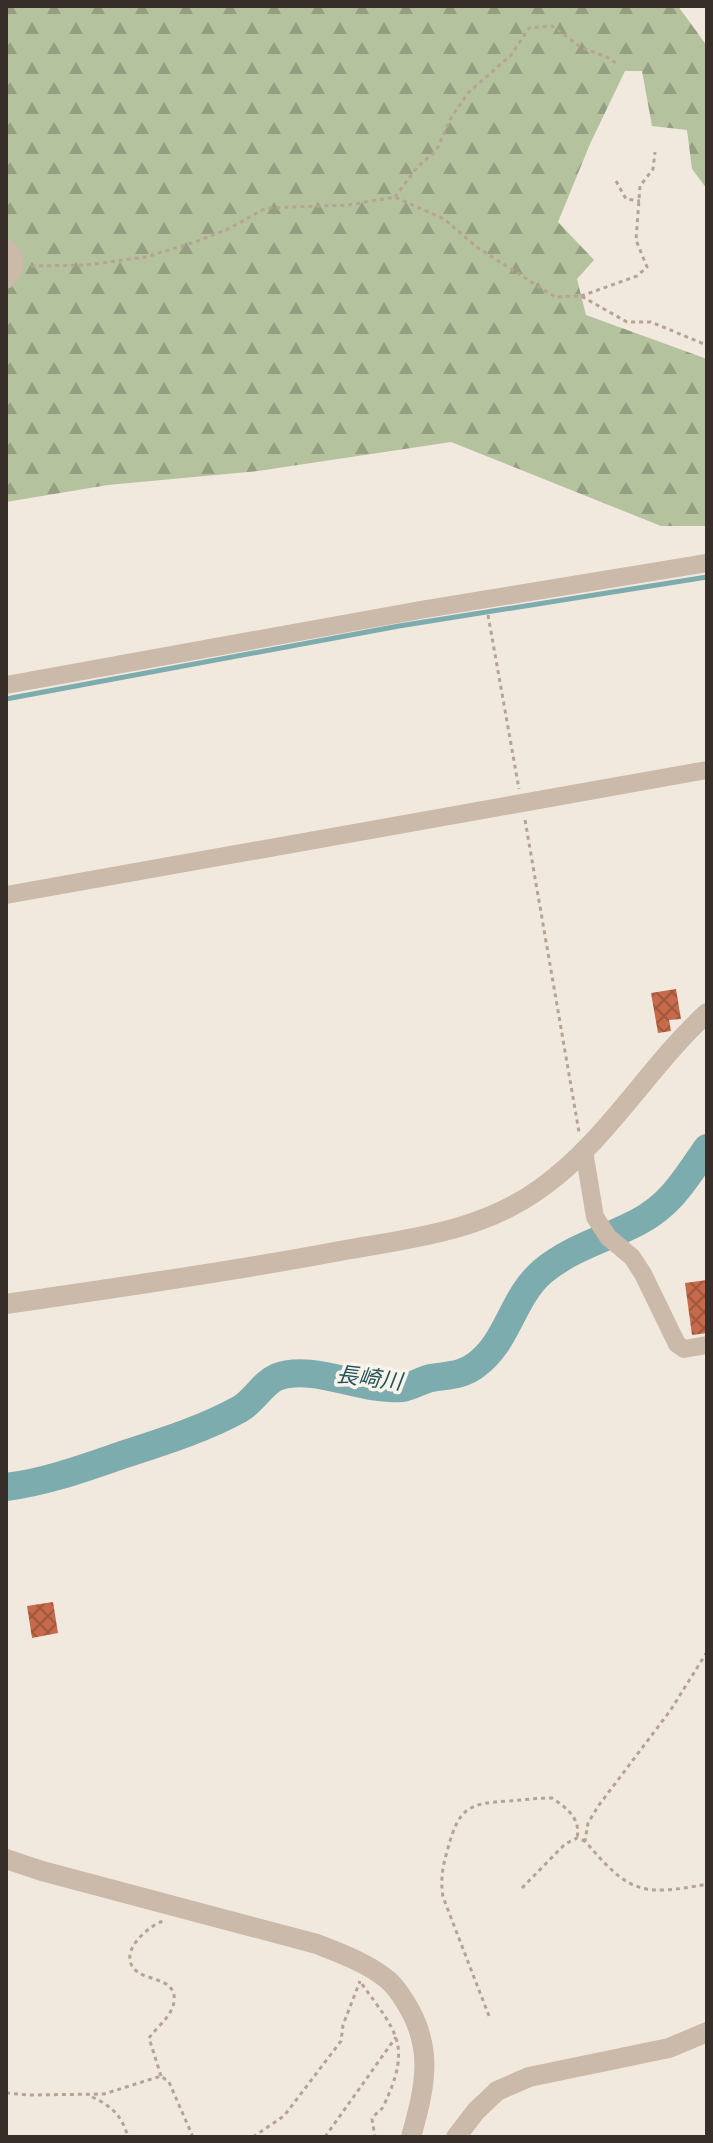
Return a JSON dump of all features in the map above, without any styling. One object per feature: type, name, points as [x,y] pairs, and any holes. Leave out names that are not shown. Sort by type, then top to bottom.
[{"type":"street","points":[[6,248],[12,254],[11,273]]},
{"type":"street","points":[[6,685],[707,563]]},
{"type":"street","points":[[6,895],[707,770]]},
{"type":"street","points":[[6,1304],[244,1269],[465,1227],[500,1215],[532,1195],[584,1151],[707,1013]]},
{"type":"street","points":[[584,1151],[595,1217],[608,1237],[632,1257],[643,1274],[677,1344],[684,1349],[707,1345]]},
{"type":"street","points":[[6,1859],[317,1944],[385,1977],[411,2011],[421,2033],[426,2060],[422,2097],[411,2137]]},
{"type":"street","points":[[456,2137],[497,2091],[529,2077],[669,2048],[707,2032]]},
{"type":"path","points":[[395,197],[418,166],[436,151],[451,118],[468,93],[511,55],[529,28],[552,26],[582,48],[616,63]]},
{"type":"path","points":[[11,273],[146,257],[195,242],[266,208],[348,205],[395,197],[444,219],[478,248],[555,297],[581,296],[637,276],[647,267],[636,240],[640,186],[653,169],[655,152]]},
{"type":"path","points":[[616,181],[626,199],[640,201]]},
{"type":"path","points":[[581,296],[627,322],[651,322],[704,344],[707,342]]},
{"type":"path","points":[[488,615],[584,1151]]},
{"type":"path","points":[[585,1841],[588,1823],[599,1805],[670,1711],[707,1652]]},
{"type":"path","points":[[489,2016],[443,1897],[440,1879],[452,1833],[461,1814],[471,1806],[487,1801],[552,1798],[574,1817],[579,1828],[577,1838]]},
{"type":"path","points":[[522,1888],[565,1844],[577,1838],[585,1841],[621,1879],[646,1891],[707,1884]]},
{"type":"path","points":[[189,1911],[149,1927],[138,1936],[132,1950],[132,1962],[138,1972],[173,1989],[175,2001],[171,2012],[149,2038],[161,2076],[169,2082],[193,2137]]},
{"type":"path","points":[[253,2137],[284,2116],[341,2041],[343,2025],[360,1981],[386,2016],[401,2057],[382,2110],[375,2113],[372,2119],[375,2137]]},
{"type":"path","points":[[325,2137],[396,2037]]},
{"type":"path","points":[[6,2093],[89,2095],[118,2091],[161,2076]]},
{"type":"path","points":[[89,2095],[115,2110],[123,2120],[128,2137]]},
{"type":"green space","points":[[6,6],[678,6],[707,46],[707,189],[692,169],[687,130],[652,126],[642,71],[625,71],[558,222],[594,260],[577,279],[586,315],[707,359],[707,526],[661,526],[451,442],[258,471],[108,485],[6,502]]},
{"type":"building","points":[[676,989],[681,1019],[669,1020],[671,1031],[658,1033],[651,993]]},
{"type":"building","points":[[707,1280],[707,1333],[692,1335],[685,1283]]},
{"type":"building","points":[[53,1602],[58,1633],[32,1638],[27,1606]]},
{"type":"waterway","points":[[6,699],[399,626],[707,577]]},
{"type":"waterway","name":"長崎川","points":[[6,1487],[65,1474],[197,1429],[240,1409],[277,1377],[306,1373],[371,1386],[402,1388],[465,1371],[476,1365],[496,1344],[524,1294],[542,1272],[576,1250],[650,1215],[677,1190],[707,1148]]}]
